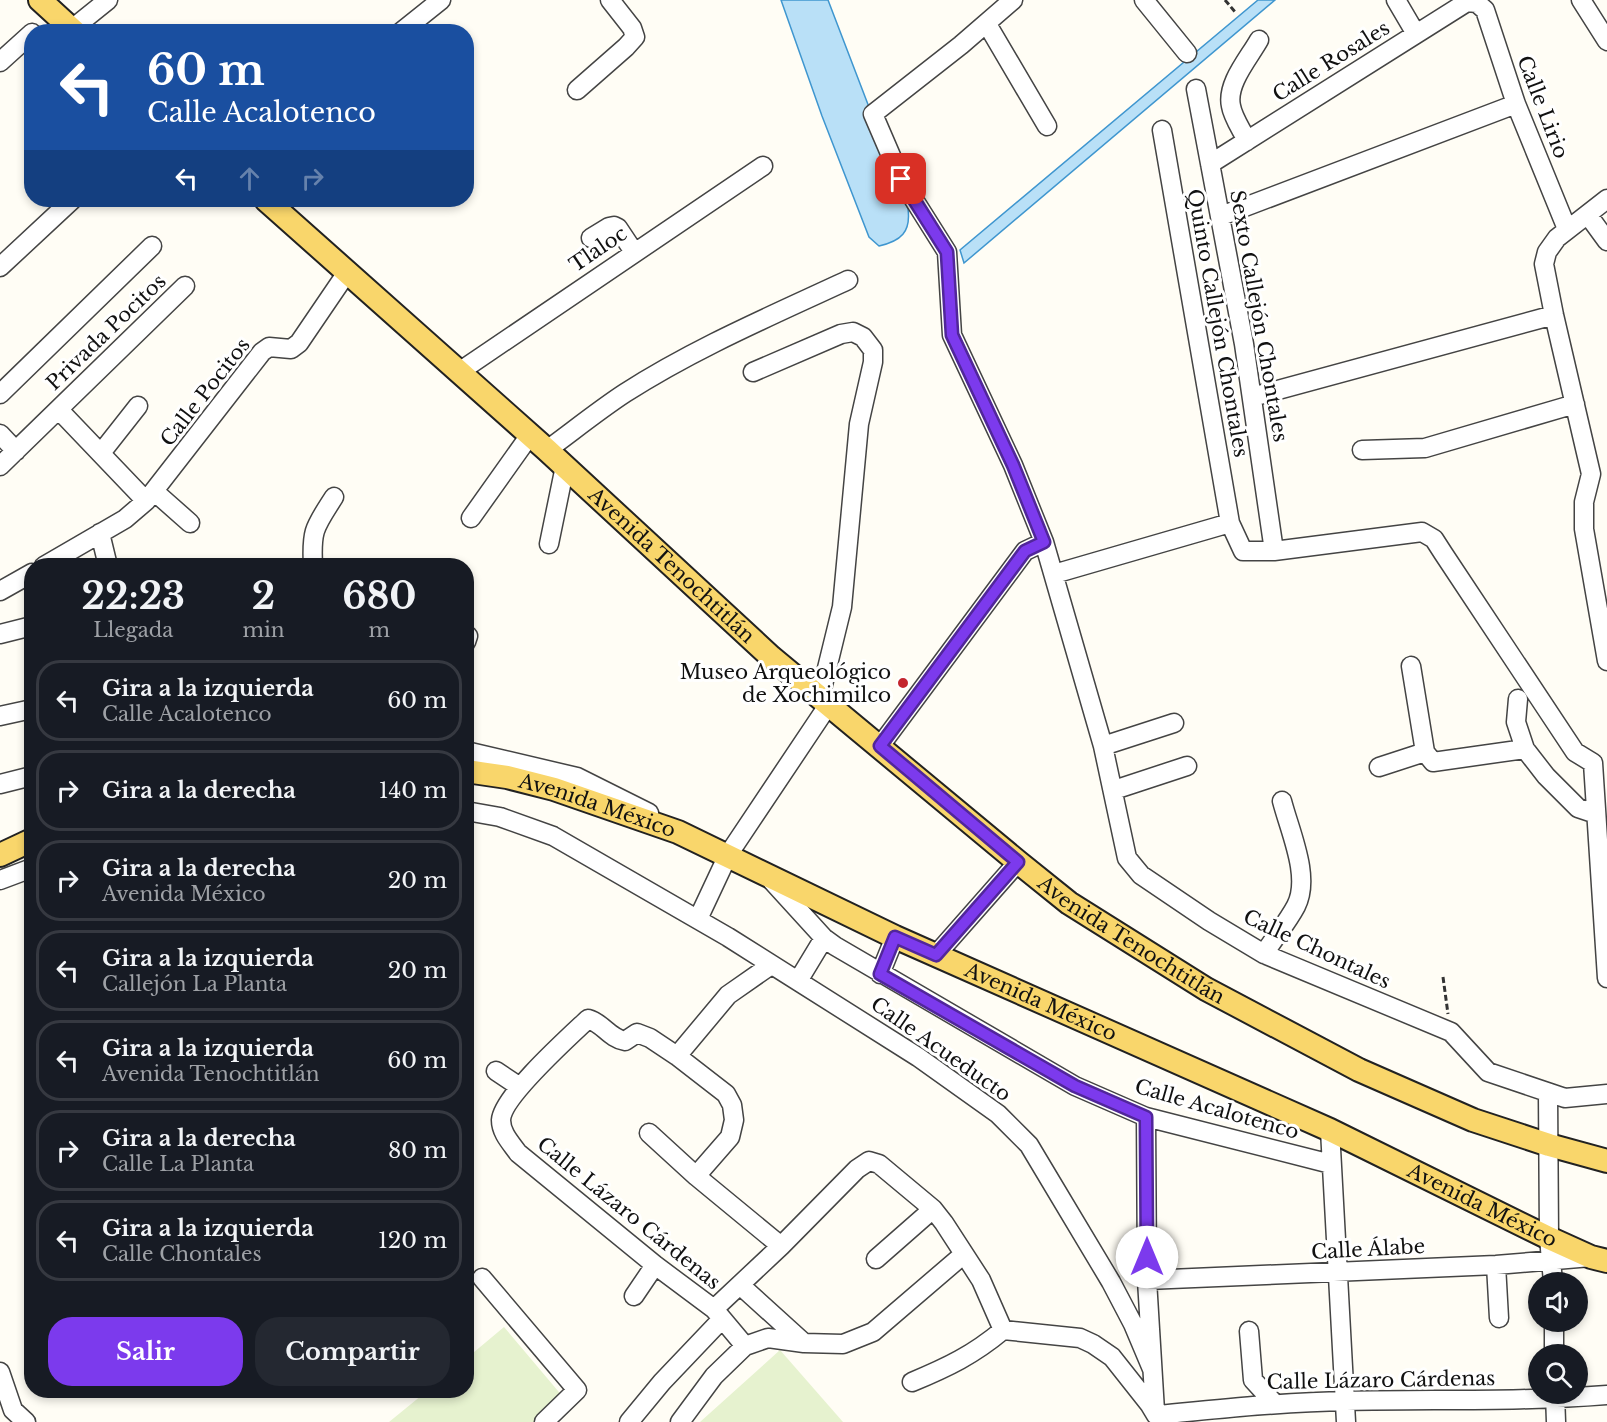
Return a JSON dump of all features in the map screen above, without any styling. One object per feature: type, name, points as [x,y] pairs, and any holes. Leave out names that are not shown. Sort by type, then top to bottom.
[{"type":"main road","points":[[47,6],[66,24]]},
{"type":"main road","name":"Avenida Tenochtitlán","points":[[274,207],[565,466],[771,657],[1069,903],[1206,989],[1359,1070],[1473,1120],[1607,1161]]},
{"type":"main road","name":"Avenida México","points":[[474,772],[507,777],[554,789],[678,832],[895,937],[1330,1130],[1549,1238],[1599,1259]]},
{"type":"main road","points":[[0,855],[24,844]]},
{"type":"street","points":[[80,24],[108,0]]},
{"type":"street","points":[[411,24],[441,0]]},
{"type":"street","points":[[577,90],[635,37],[632,28],[610,0]]},
{"type":"street","points":[[1013,0],[987,24],[1047,126]]},
{"type":"street","points":[[1144,0],[1187,53]]},
{"type":"street","points":[[1396,0],[1416,34]]},
{"type":"street","points":[[1581,0],[1607,41]]},
{"type":"street","name":"Calle Rosales","points":[[1210,164],[1467,2],[1477,3]]},
{"type":"street","name":"Calle Lirio","points":[[1477,3],[1485,10],[1516,104],[1567,229]]},
{"type":"street","points":[[37,24],[47,6]]},
{"type":"street","name":"Calle Chontales","points":[[987,24],[873,114],[901,179],[947,252],[952,335],[1013,465],[1044,542],[1103,746],[1127,858],[1141,875],[1209,921],[1264,954],[1451,1032],[1488,1072],[1564,1098],[1607,1094]]},
{"type":"street","points":[[0,62],[24,40]]},
{"type":"street","points":[[1248,141],[1233,114],[1230,93],[1259,40]]},
{"type":"street","name":"Sexto Callejón Chontales","points":[[1196,89],[1221,216],[1252,397],[1274,551]]},
{"type":"street","points":[[1221,216],[1516,104]]},
{"type":"street","name":"Quinto Callejón Chontales","points":[[1162,130],[1230,523],[1243,551],[1274,551]]},
{"type":"street","name":"Tlaloc","points":[[459,372],[763,166]]},
{"type":"street","points":[[1607,199],[1557,238],[1547,252],[1544,264],[1591,474],[1584,502],[1584,529],[1607,661]]},
{"type":"street","points":[[0,267],[64,207]]},
{"type":"street","points":[[1588,215],[1607,241]]},
{"type":"street","points":[[591,238],[614,226],[618,228],[634,252]]},
{"type":"street","points":[[0,394],[152,246]]},
{"type":"street","name":"Calle Pocitos","points":[[58,558],[125,519],[151,496],[262,352],[269,347],[291,349],[299,343],[348,271]]},
{"type":"street","points":[[547,450],[625,393],[668,368],[848,280]]},
{"type":"street","name":"Privada Pocitos","points":[[0,466],[185,286]]},
{"type":"street","points":[[1252,397],[1554,315]]},
{"type":"street","points":[[698,919],[728,855],[824,700],[842,607],[859,424],[873,362],[873,350],[863,337],[853,332],[841,333],[753,372]]},
{"type":"street","points":[[1362,450],[1425,448],[1575,404]]},
{"type":"street","points":[[101,453],[138,406]]},
{"type":"street","points":[[59,410],[101,453],[151,496],[190,523]]},
{"type":"street","points":[[0,434],[16,451]]},
{"type":"street","points":[[471,518],[530,435]]},
{"type":"street","points":[[549,544],[565,466]]},
{"type":"street","points":[[313,558],[314,528],[334,497]]},
{"type":"street","points":[[1054,574],[1230,523]]},
{"type":"street","points":[[1274,551],[1422,532],[1434,539],[1575,752],[1600,762],[1596,814],[1607,978]]},
{"type":"street","points":[[100,533],[106,558]]},
{"type":"street","points":[[880,746],[1025,551],[1044,542]]},
{"type":"street","points":[[0,591],[24,578]]},
{"type":"street","points":[[0,634],[24,628]]},
{"type":"street","points":[[1411,666],[1425,752],[1433,762],[1525,749]]},
{"type":"street","points":[[1518,699],[1516,722],[1525,749],[1546,776],[1578,808],[1596,814]]},
{"type":"street","points":[[0,716],[24,711]]},
{"type":"street","points":[[1103,746],[1174,723]]},
{"type":"street","points":[[1379,767],[1425,752]]},
{"type":"street","points":[[474,753],[577,777],[671,824],[678,832]]},
{"type":"street","points":[[1114,790],[1186,766]]},
{"type":"street","points":[[0,784],[24,778]]},
{"type":"street","points":[[1264,954],[1296,905],[1302,886],[1301,871],[1282,801]]},
{"type":"street","name":"Calle Acueducto","points":[[474,812],[500,817],[553,836],[698,919],[771,964],[918,1057],[990,1107],[1029,1145],[1111,1282],[1133,1324],[1152,1369]]},
{"type":"street","points":[[936,955],[1018,862]]},
{"type":"street","points":[[0,880],[24,871]]},
{"type":"street","name":"Calle Acalotenco","points":[[767,875],[824,938],[880,974],[1075,1086],[1146,1117],[1331,1164]]},
{"type":"street","points":[[880,974],[895,937]]},
{"type":"street","points":[[798,981],[824,938]]},
{"type":"street","points":[[677,1056],[728,995],[771,964]]},
{"type":"street","points":[[496,1071],[516,1091],[588,1019],[597,1022],[615,1039],[625,1041],[638,1033],[650,1038],[726,1094],[732,1105],[734,1120],[730,1137],[696,1176]]},
{"type":"street","name":"Calle Lázaro Cárdenas","points":[[516,1091],[504,1109],[501,1120],[505,1135],[518,1153],[718,1314],[740,1286],[857,1169],[869,1161],[879,1164],[933,1209],[981,1280],[1003,1330]]},
{"type":"street","points":[[1548,1093],[1549,1238],[1552,1272]]},
{"type":"street","points":[[1146,1117],[1147,1280],[1156,1418]]},
{"type":"street","points":[[1330,1130],[1346,1422]]},
{"type":"street","points":[[649,1133],[696,1176],[781,1246]]},
{"type":"street","points":[[876,1259],[933,1209]]},
{"type":"street","points":[[680,1422],[714,1376],[745,1346],[768,1338],[804,1343],[843,1344],[873,1332],[964,1254]]},
{"type":"street","name":"Calle Álabe","points":[[1147,1280],[1339,1273],[1599,1259]]},
{"type":"street","points":[[634,1296],[655,1264]]},
{"type":"street","points":[[1496,1265],[1499,1318]]},
{"type":"street","points":[[482,1278],[577,1390],[544,1422]]},
{"type":"street","points":[[740,1286],[804,1343]]},
{"type":"street","points":[[629,1422],[718,1314],[745,1346]]},
{"type":"street","points":[[912,1382],[956,1363],[980,1349],[1003,1330],[1080,1338],[1112,1357],[1150,1405],[1156,1418]]},
{"type":"street","points":[[1249,1331],[1253,1380],[1275,1404]]},
{"type":"street","points":[[0,1372],[13,1410],[26,1422]]},
{"type":"street","name":"Calle Lázaro Cárdenas","points":[[1588,1395],[1607,1395]]},
{"type":"street","name":"Calle Lázaro Cárdenas","points":[[1156,1418],[1275,1404],[1528,1397]]},
{"type":"street","points":[[1555,1404],[1556,1422]]},
{"type":"path","points":[[1225,0],[1236,13]]},
{"type":"path","points":[[1443,977],[1451,1032]]},
{"type":"green space","points":[[504,1327],[569,1404],[546,1422],[389,1422],[418,1398],[474,1398],[474,1352]]},
{"type":"green space","points":[[780,1350],[843,1422],[700,1422]]},
{"type":"water","points":[[781,0],[828,0],[908,209],[906,229],[899,238],[893,241],[879,246],[869,237],[822,116]]},
{"type":"water","points":[[1258,0],[1275,0],[964,263],[960,250]]},
{"type":"place","name":"Museo Arqueológico de Xochimilco","points":[[903,683]]},
{"type":"route","points":[[901,179],[947,252],[952,335],[1013,465],[1044,542],[1025,551],[880,746],[1018,862],[936,955],[895,937],[880,974],[1075,1086],[1146,1117],[1147,1257]]}]
